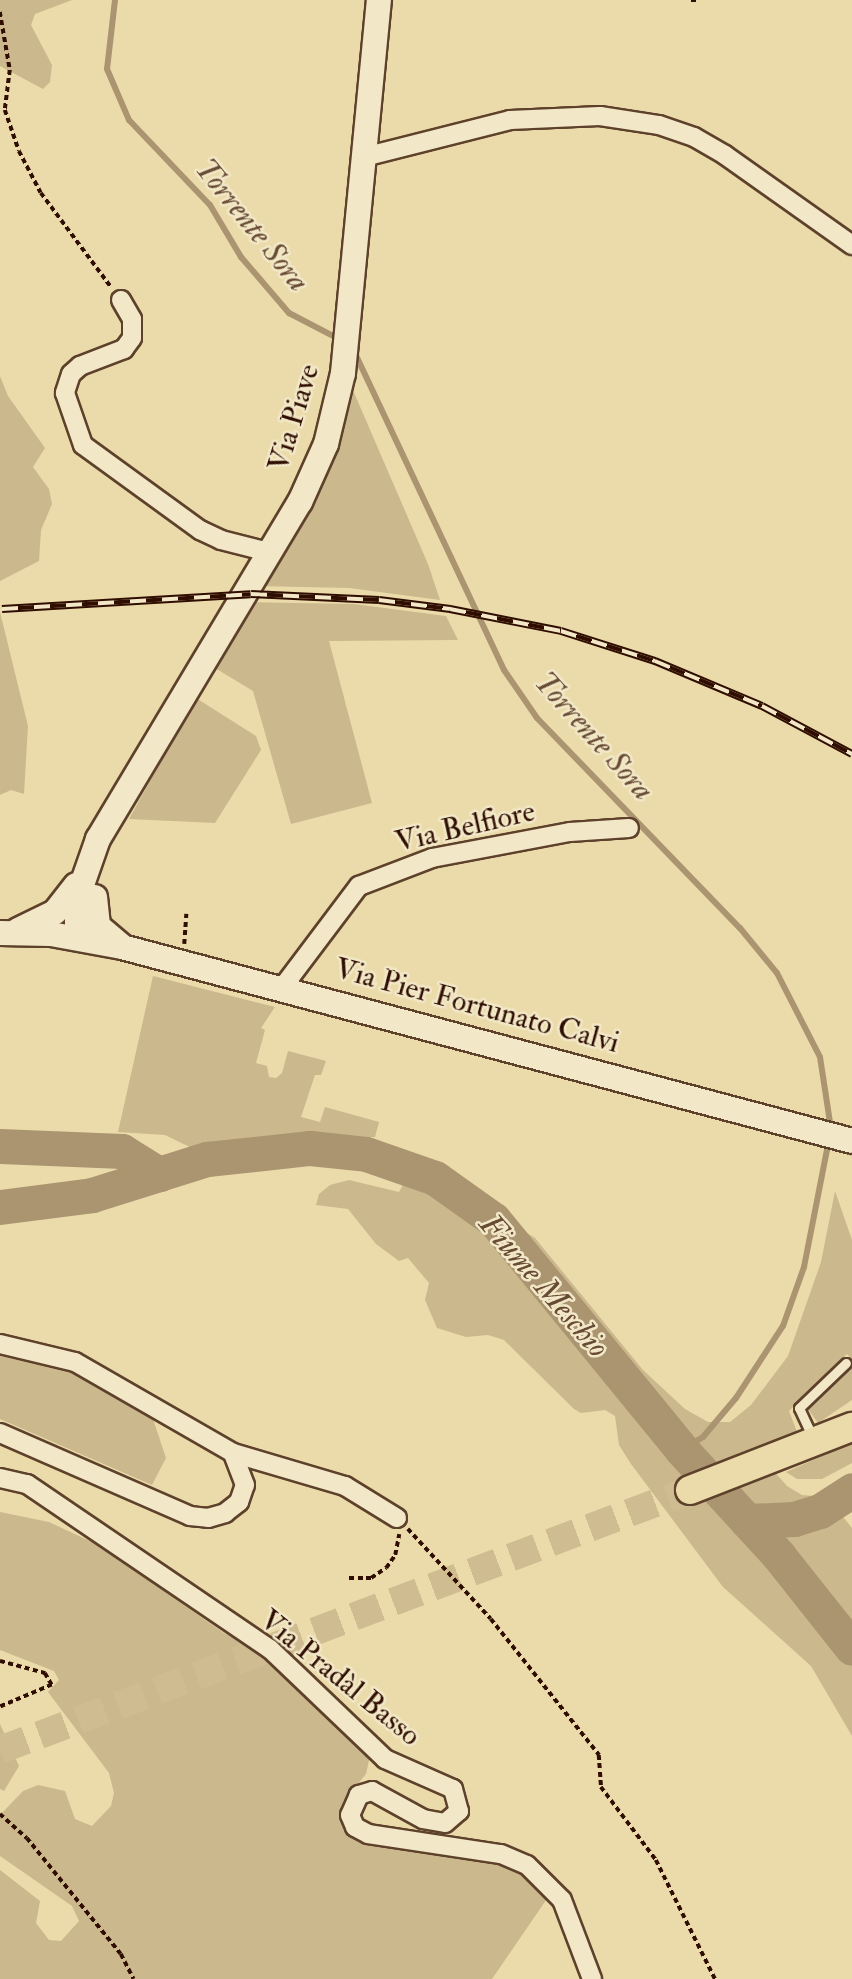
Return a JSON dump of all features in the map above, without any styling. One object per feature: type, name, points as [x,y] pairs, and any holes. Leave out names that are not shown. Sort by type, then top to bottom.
[{"type":"main road","name":"Via Piave","points":[[77,938],[74,916],[85,871],[119,806],[319,463],[343,373],[379,0]]},
{"type":"main road","name":"Via Piave","points":[[77,938],[95,897],[102,852],[119,806]]},
{"type":"main road","points":[[6,933],[55,912],[85,871]]},
{"type":"main road","points":[[95,897],[98,926],[122,947]]},
{"type":"main road","name":"Via Pier Fortunato Calvi","points":[[6,933],[77,938],[122,947],[850,1140]]},
{"type":"main road","points":[[698,1487],[833,1435],[852,1418]]},
{"type":"street","points":[[364,157],[510,120],[600,116],[659,125],[694,137],[725,155],[852,245]]},
{"type":"street","points":[[121,300],[132,319],[132,338],[124,349],[80,366],[71,374],[65,393],[83,445],[200,530],[221,540],[268,552]]},
{"type":"street","name":"Via Belfiore","points":[[282,988],[359,886],[432,858],[570,832],[629,828]]},
{"type":"street","points":[[0,1344],[75,1362],[233,1453],[322,1477],[397,1518]]},
{"type":"street","points":[[0,1433],[190,1516],[208,1518],[225,1513],[239,1502],[245,1485],[233,1453]]},
{"type":"street","name":"Via Pradàl Basso","points":[[0,1478],[37,1491],[270,1649],[385,1759],[453,1789],[459,1811],[445,1823],[423,1819],[372,1791],[359,1795],[350,1815],[355,1827],[368,1834],[501,1854],[527,1865],[562,1900],[592,1979]]},
{"type":"lane","points":[[833,1435],[800,1408],[846,1363]]},
{"type":"path","points":[[691,0],[698,0]]},
{"type":"path","points":[[0,12],[10,71],[5,110],[19,151],[41,193],[121,300]]},
{"type":"path","points":[[184,945],[186,914]]},
{"type":"path","points":[[349,1578],[372,1578],[386,1568],[397,1544],[397,1518]]},
{"type":"path","points":[[397,1518],[491,1619],[599,1755],[601,1787],[635,1838],[656,1860],[715,1979]]},
{"type":"path","points":[[0,1661],[45,1673],[52,1685],[0,1707]]},
{"type":"path","points":[[0,1814],[36,1848],[121,1954],[134,1979]]},
{"type":"shaded area","points":[[0,0],[72,0],[35,14],[31,25],[52,65],[50,82],[43,89],[0,66]]},
{"type":"shaded area","points":[[0,376],[8,396],[45,448],[33,467],[49,489],[52,504],[41,530],[39,561],[0,581]]},
{"type":"shaded area","points":[[352,388],[428,564],[440,600],[349,588],[255,586]]},
{"type":"shaded area","points":[[246,602],[354,604],[446,616],[458,640],[329,641],[372,803],[291,824],[253,691],[215,668],[231,643]]},
{"type":"shaded area","points":[[0,612],[28,726],[24,794],[11,790],[0,795]]},
{"type":"shaded area","points":[[196,698],[256,736],[261,750],[215,823],[129,819]]},
{"type":"shaded area","points":[[153,976],[275,1007],[261,1028],[265,1030],[256,1063],[267,1066],[269,1077],[276,1078],[282,1073],[288,1051],[326,1061],[321,1075],[315,1075],[301,1117],[320,1122],[325,1107],[379,1122],[375,1137],[276,1137],[198,1151],[165,1135],[118,1132]]},
{"type":"shaded area","points":[[410,1172],[482,1204],[535,1238],[643,1370],[685,1409],[708,1422],[730,1422],[751,1405],[788,1356],[821,1262],[835,1191],[852,1240],[852,1359],[847,1354],[789,1411],[797,1432],[754,1449],[787,1486],[802,1495],[827,1497],[852,1528],[852,1736],[811,1666],[723,1587],[631,1464],[619,1445],[615,1416],[605,1410],[581,1413],[574,1409],[504,1340],[488,1335],[466,1337],[437,1328],[425,1300],[429,1283],[408,1258],[399,1261],[376,1244],[348,1209],[316,1205],[319,1194],[330,1185],[349,1180],[399,1192]]},
{"type":"shaded area","points":[[0,1351],[71,1364],[153,1419],[166,1458],[152,1485],[0,1419]]},
{"type":"shaded area","points":[[852,1364],[852,1400],[818,1423],[808,1409]]},
{"type":"shaded area","points":[[852,1443],[852,1463],[822,1479],[797,1479],[786,1472]]},
{"type":"shaded area","points":[[0,1512],[49,1522],[96,1544],[224,1633],[259,1650],[372,1747],[366,1774],[343,1802],[345,1826],[355,1838],[429,1852],[483,1853],[555,1887],[492,1979],[0,1979],[0,1870],[40,1901],[36,1923],[49,1940],[61,1941],[79,1921],[72,1906],[0,1856],[0,1815],[23,1791],[38,1785],[65,1791],[75,1819],[92,1826],[111,1806],[114,1793],[109,1773],[48,1692],[59,1680],[54,1671],[0,1650]]},
{"type":"shaded area","points":[[0,1724],[19,1766],[4,1791],[0,1789]]},
{"type":"waterway","name":"Torrente Sora","points":[[115,0],[107,69],[129,120],[210,205],[241,257],[289,313],[339,339]]},
{"type":"waterway","name":"Torrente Sora","points":[[353,349],[504,670],[537,718],[740,928],[777,973],[820,1057],[831,1129]]},
{"type":"waterway","name":"Torrente Sora","points":[[682,1450],[703,1437],[736,1398],[783,1326],[804,1267],[829,1139]]},
{"type":"waterway","points":[[0,1146],[122,1151],[159,1174]]},
{"type":"waterway","name":"Fiume Meschio","points":[[0,1207],[92,1195],[207,1159],[310,1148],[366,1154],[435,1178],[494,1220],[682,1450],[779,1556],[852,1648]]},
{"type":"waterway","points":[[747,1521],[794,1519],[820,1511],[852,1490]]},
{"type":"tunnel","points":[[0,1750],[690,1490]]},
{"type":"railway","points":[[2,609],[251,594],[379,600],[450,609],[561,631],[655,661],[762,706],[852,754]]}]
